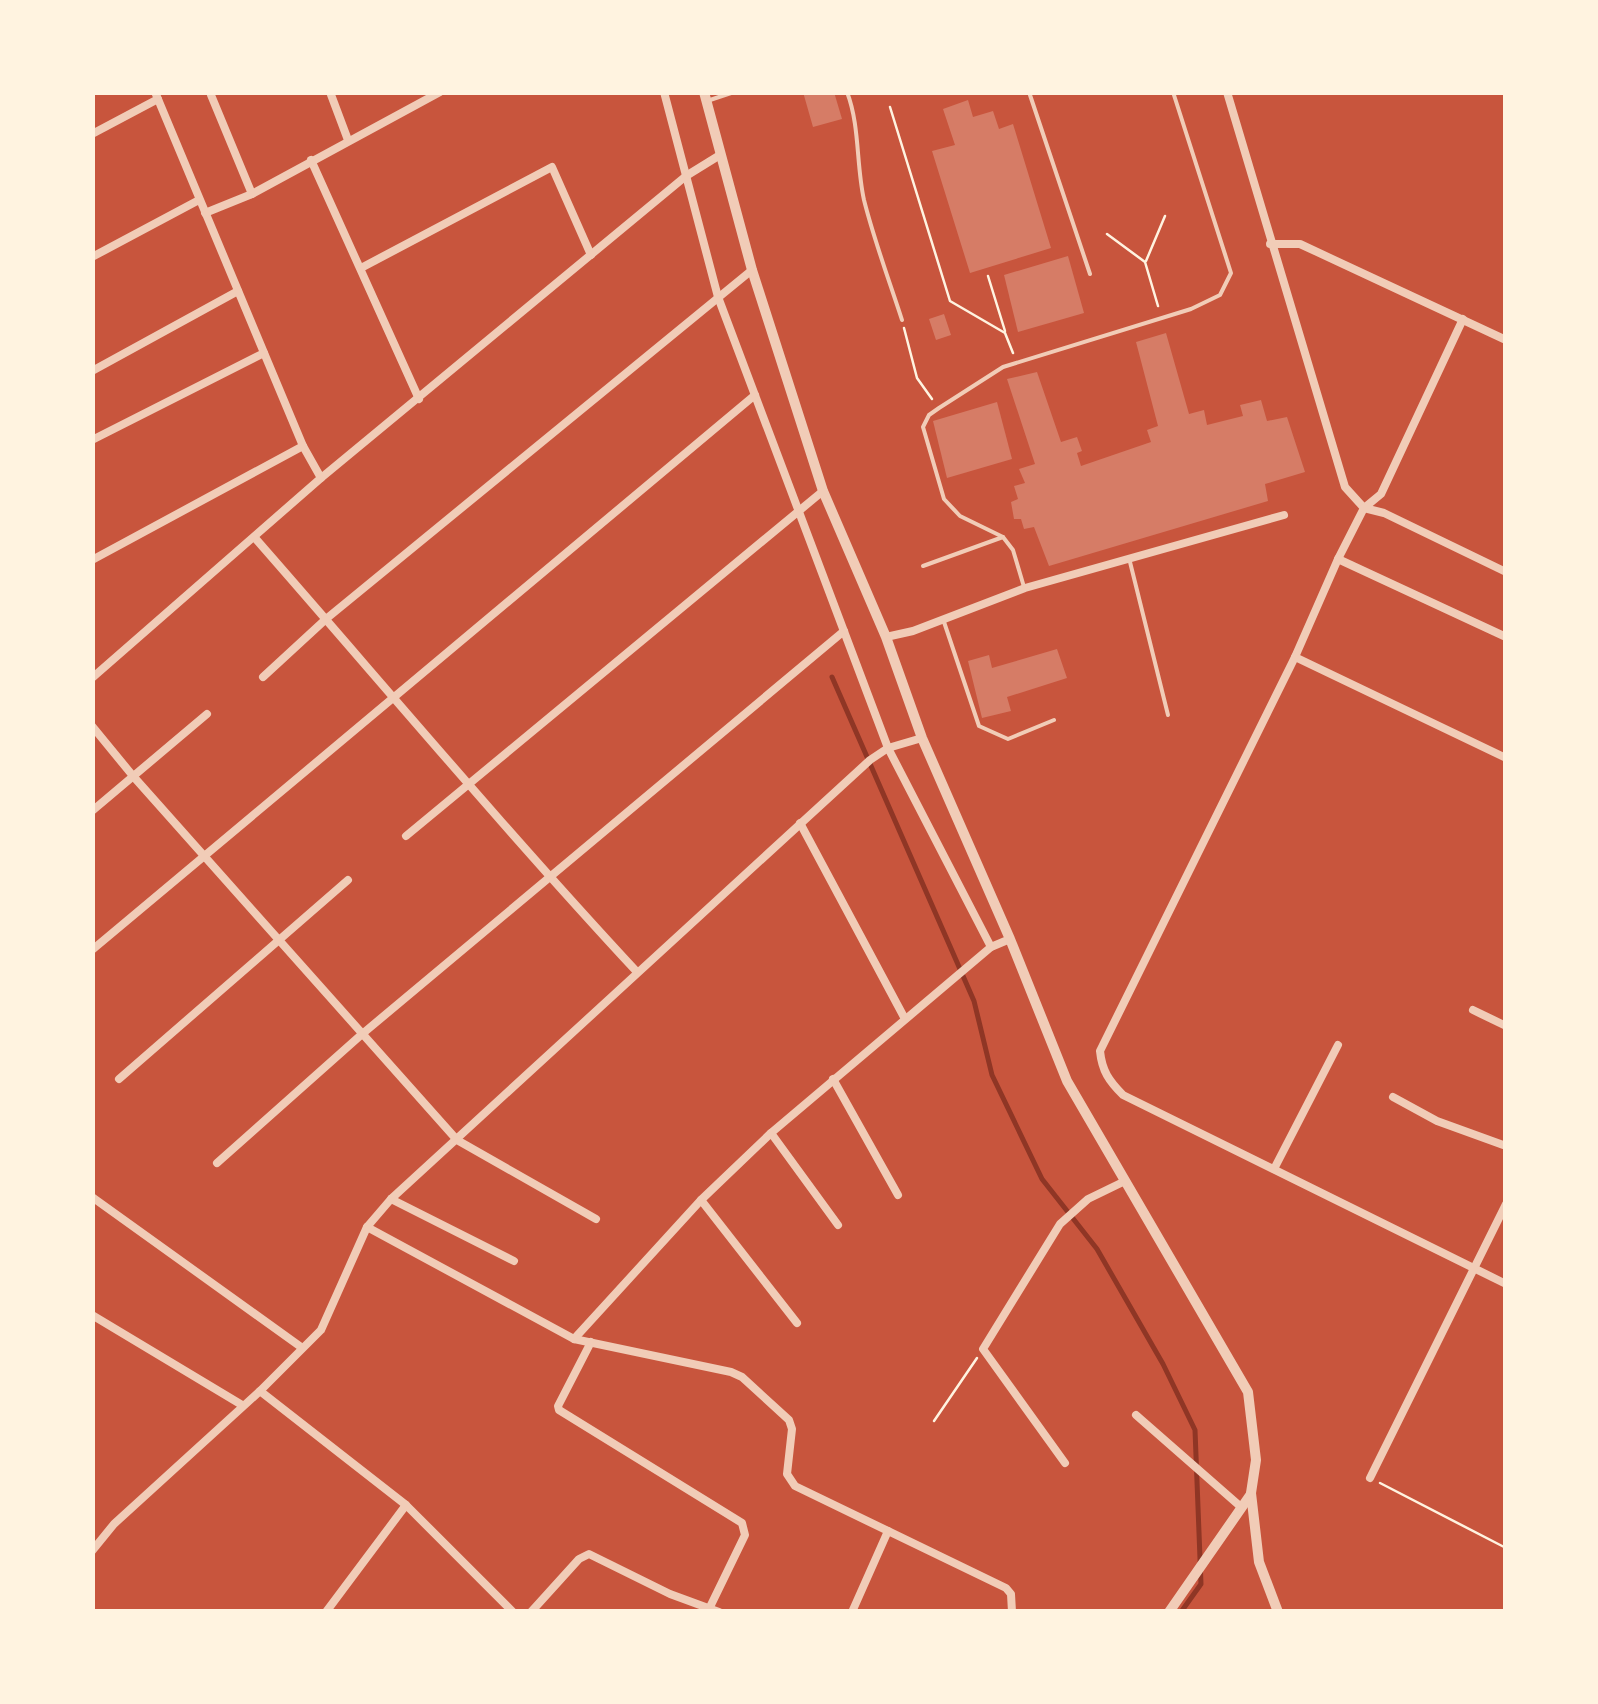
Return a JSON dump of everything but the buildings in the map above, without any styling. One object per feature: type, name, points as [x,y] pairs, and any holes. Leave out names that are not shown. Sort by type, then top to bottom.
[{"type":"street","points":[[330,92],[348,140]]},
{"type":"street","points":[[205,213],[252,194],[440,92]]},
{"type":"street","points":[[664,92],[718,297],[888,748],[991,947]]},
{"type":"street","points":[[1227,92],[1345,487],[1364,508],[1384,513],[1506,572]]},
{"type":"street","points":[[211,94],[252,194]]},
{"type":"street","points":[[92,134],[157,96],[302,446],[322,478]]},
{"type":"street","points":[[705,97],[752,270],[823,491],[886,637],[922,738],[1067,1081],[1248,1392],[1256,1460],[1251,1493],[1259,1562],[1278,1612]]},
{"type":"street","points":[[92,678],[322,478],[686,176],[720,156]]},
{"type":"street","points":[[311,160],[418,399]]},
{"type":"street","points":[[361,268],[552,167],[591,255]]},
{"type":"street","points":[[92,258],[199,200]]},
{"type":"street","points":[[1270,244],[1300,244],[1506,340]]},
{"type":"street","points":[[263,677],[326,619],[752,270]]},
{"type":"street","points":[[92,370],[238,290]]},
{"type":"street","points":[[1462,319],[1381,494],[1364,508],[1338,558],[1295,657],[1100,1051],[1108,1080],[1122,1095],[1506,1284]]},
{"type":"street","points":[[92,440],[264,353]]},
{"type":"street","points":[[92,950],[755,395]]},
{"type":"street","points":[[92,560],[302,446]]},
{"type":"street","points":[[406,836],[823,491]]},
{"type":"street","points":[[886,637],[1024,588],[1284,515]]},
{"type":"street","points":[[254,538],[396,697],[550,879],[637,972]]},
{"type":"street","points":[[1338,558],[1506,637]]},
{"type":"street","points":[[217,1163],[362,1035],[844,631]]},
{"type":"street","points":[[1295,657],[1506,758]]},
{"type":"street","points":[[92,811],[207,714]]},
{"type":"street","points":[[92,726],[457,1140],[596,1219]]},
{"type":"street","points":[[92,1552],[114,1524],[260,1391],[325,1324],[368,1227],[391,1199],[870,760],[888,748],[922,738]]},
{"type":"street","points":[[800,823],[904,1019]]},
{"type":"street","points":[[118,1079],[348,880]]},
{"type":"street","points":[[574,1339],[701,1200],[771,1133],[991,947],[1010,939]]},
{"type":"street","points":[[1473,1010],[1506,1026]]},
{"type":"street","points":[[1274,1169],[1338,1044]]},
{"type":"street","points":[[833,1079],[898,1195]]},
{"type":"street","points":[[1392,1097],[1436,1121],[1506,1146]]},
{"type":"street","points":[[771,1133],[838,1226]]},
{"type":"street","points":[[1065,1463],[983,1349],[1060,1224],[1088,1199],[1124,1182]]},
{"type":"street","points":[[92,1197],[301,1347]]},
{"type":"street","points":[[391,1199],[514,1261]]},
{"type":"street","points":[[701,1200],[797,1324]]},
{"type":"street","points":[[1370,1478],[1506,1204]]},
{"type":"street","points":[[368,1227],[574,1339],[742,1377],[789,1420],[792,1428],[786,1474],[795,1486],[1006,1588],[1011,1594],[1012,1612]]},
{"type":"street","points":[[92,1314],[242,1405]]},
{"type":"street","points":[[531,1612],[579,1559],[589,1554],[670,1594],[714,1610],[746,1535],[742,1523],[559,1410],[592,1342]]},
{"type":"street","points":[[260,1391],[406,1506],[513,1612]]},
{"type":"street","points":[[1136,1416],[1241,1507]]},
{"type":"street","points":[[1169,1612],[1251,1493]]},
{"type":"street","points":[[326,1612],[406,1506]]},
{"type":"street","points":[[852,1612],[888,1531]]},
{"type":"lane","points":[[705,97],[734,92]]},
{"type":"lane","points":[[847,92],[857,118],[854,143],[864,200],[902,320]]},
{"type":"lane","points":[[1028,92],[1090,274]]},
{"type":"lane","points":[[1024,588],[1013,550],[1003,538],[960,516],[944,499],[923,428],[938,408],[1003,367],[1191,309],[1220,295],[1231,273],[1174,92]]},
{"type":"lane","points":[[922,566],[1003,538]]},
{"type":"lane","points":[[1129,558],[1168,715]]},
{"type":"lane","points":[[943,619],[979,726],[1008,739],[1054,720]]},
{"type":"path","points":[[890,107],[950,301],[1005,333]]},
{"type":"path","points":[[1162,317],[1146,262],[1164,216]]},
{"type":"path","points":[[1107,234],[1146,262]]},
{"type":"path","points":[[988,276],[1016,362]]},
{"type":"path","points":[[902,320],[917,378],[938,408]]},
{"type":"path","points":[[934,1421],[983,1349]]},
{"type":"path","points":[[1370,1478],[1506,1548]]},
{"type":"waterway","points":[[832,677],[974,1001],[992,1075],[1042,1179],[1097,1249],[1163,1364],[1195,1430],[1201,1584],[1181,1612]]}]
